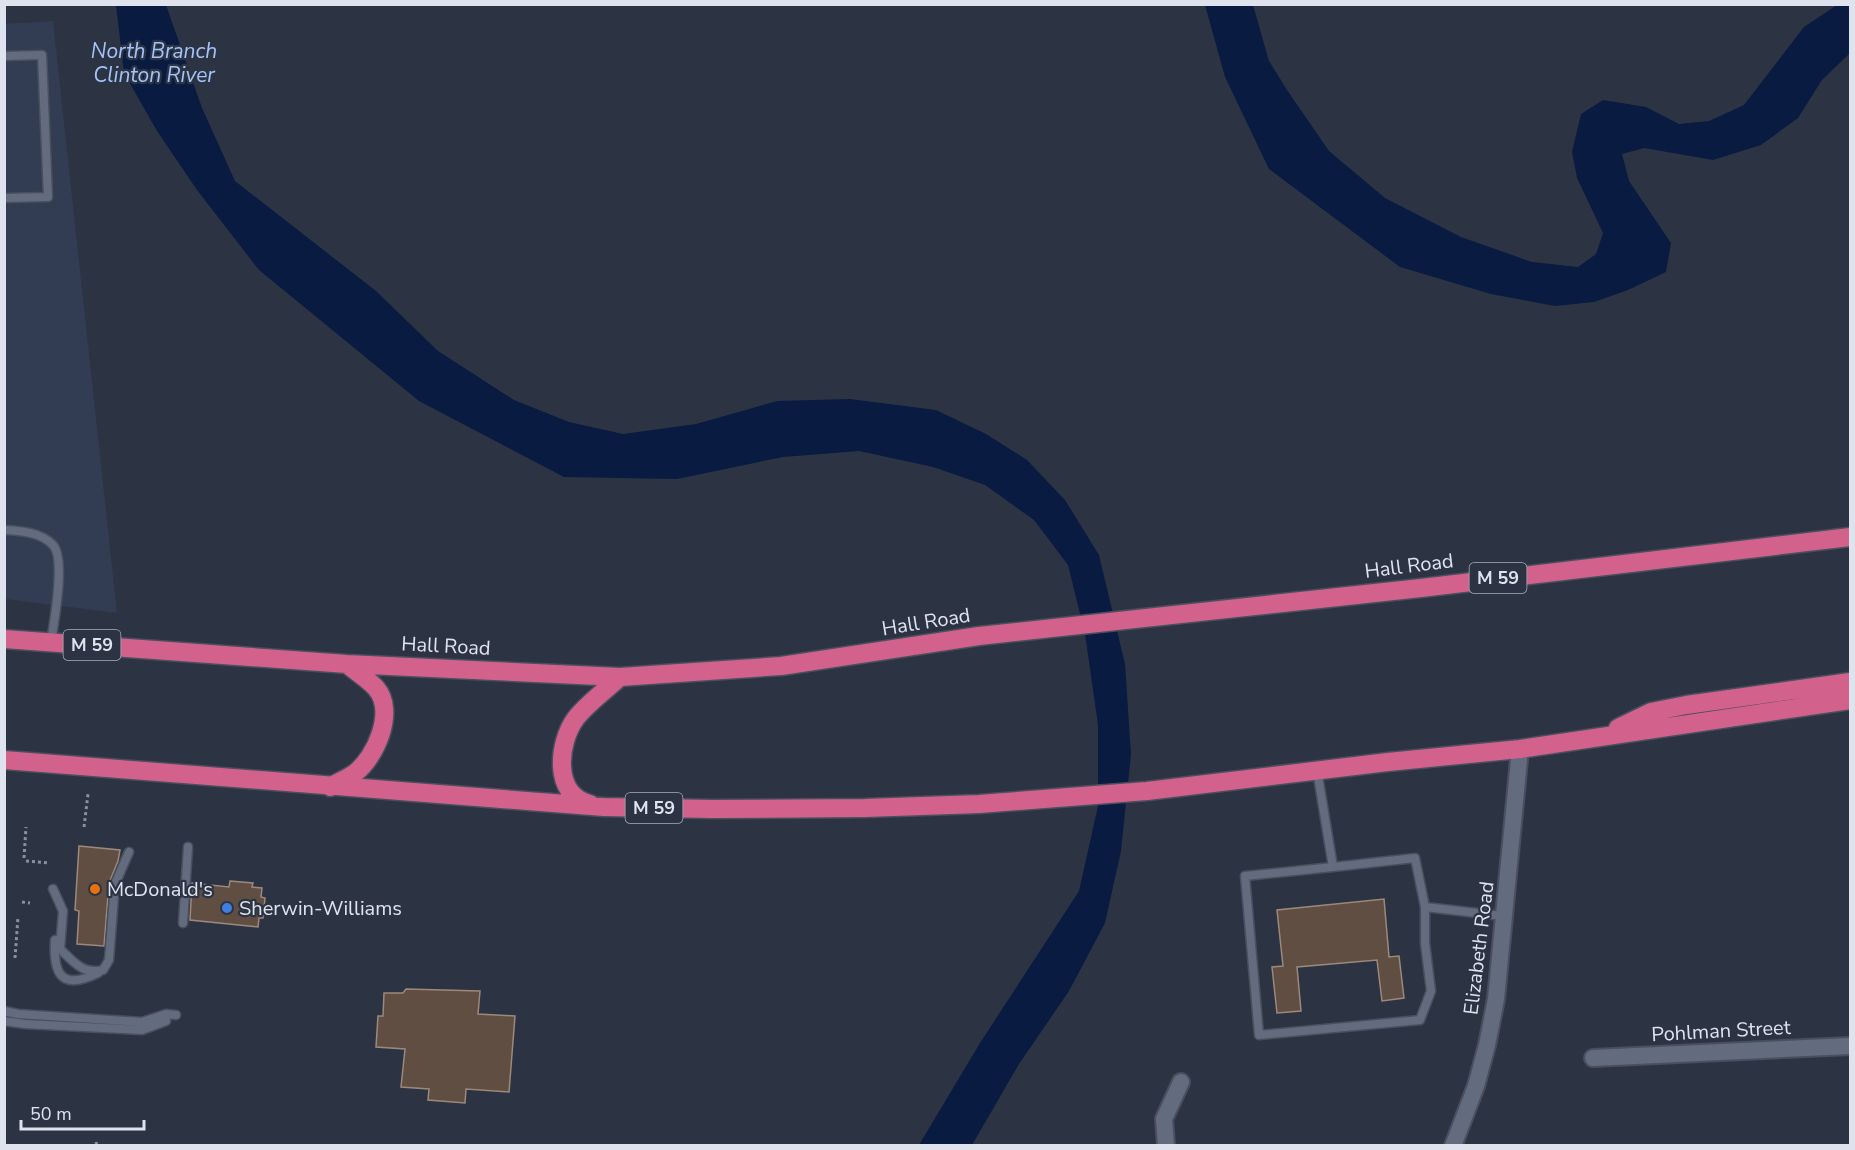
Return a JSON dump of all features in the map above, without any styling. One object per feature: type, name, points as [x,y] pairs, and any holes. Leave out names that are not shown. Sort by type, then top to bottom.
[{"type":"highway","name":"Hall Road","points":[[4,639],[346,664],[620,677],[781,666],[979,636],[1421,588],[1851,537]]},
{"type":"highway","points":[[330,787],[356,772],[367,761],[384,722],[383,702],[377,689],[346,664]]},
{"type":"highway","points":[[604,807],[586,803],[572,793],[564,781],[562,759],[565,737],[576,718],[620,677]]},
{"type":"highway","points":[[1601,737],[1651,712],[1851,682]]},
{"type":"highway","name":"M 59","points":[[4,760],[604,807],[866,808],[979,804],[1147,791],[1520,749],[1851,700]]},
{"type":"street","name":"Elizabeth Road","points":[[1453,1146],[1476,1086],[1496,999],[1503,916],[1508,893],[1520,749]]},
{"type":"street","name":"Pohlman Street","points":[[1593,1058],[1851,1047]]},
{"type":"street","points":[[1166,1146],[1164,1119],[1181,1082]]},
{"type":"lane","points":[[4,56],[42,54],[48,197],[4,198]]},
{"type":"lane","points":[[4,530],[33,534],[54,546],[59,570],[51,642]]},
{"type":"lane","points":[[1317,771],[1333,867]]},
{"type":"lane","points":[[183,922],[188,847]]},
{"type":"lane","points":[[58,900],[54,954],[57,970],[63,978],[69,980],[90,977],[103,970],[109,960],[115,884],[129,852]]},
{"type":"lane","points":[[1415,858],[1425,907],[1425,943],[1431,991],[1420,1020],[1259,1035],[1245,876],[1333,867],[1415,858]]},
{"type":"lane","points":[[53,889],[63,911],[60,949],[81,969],[94,972],[103,970]]},
{"type":"lane","points":[[1425,907],[1503,916]]},
{"type":"lane","points":[[4,1011],[18,1014],[142,1022],[166,1014],[176,1015]]},
{"type":"lane","points":[[4,1021],[142,1030],[166,1021]]},
{"type":"path","points":[[84,827],[88,794]]},
{"type":"path","points":[[26,827],[25,859],[49,863]]},
{"type":"path","points":[[22,902],[30,903]]},
{"type":"path","points":[[15,958],[18,917]]},
{"type":"shaded area","points":[[53,21],[117,613],[5,599],[4,24]]},
{"type":"water","name":"North Branch Clinton River","points":[[116,5],[166,5],[202,108],[235,181],[376,291],[438,351],[514,400],[569,422],[623,434],[696,424],[777,401],[850,399],[936,410],[986,434],[1027,460],[1065,500],[1099,555],[1125,664],[1131,754],[1121,851],[1105,923],[1069,991],[1019,1064],[972,1145],[919,1145],[980,1043],[1079,891],[1098,806],[1098,725],[1085,634],[1068,565],[1034,520],[985,485],[933,467],[859,451],[783,457],[677,479],[564,477],[419,401],[259,270],[197,190],[157,131],[124,73]]},
{"type":"water","points":[[1205,5],[1253,5],[1269,61],[1287,90],[1329,151],[1385,198],[1461,237],[1532,262],[1578,267],[1596,254],[1603,233],[1577,178],[1572,152],[1581,114],[1603,100],[1646,107],[1679,124],[1709,121],[1744,105],[1804,27],[1837,5],[1850,5],[1850,53],[1822,80],[1798,118],[1761,145],[1713,160],[1644,148],[1622,154],[1629,181],[1671,243],[1666,272],[1628,290],[1594,302],[1555,306],[1491,294],[1400,267],[1269,169],[1225,77]]},
{"type":"building","name":"McDonald's","points":[[79,846],[120,850],[109,883],[104,946],[77,944],[79,911],[75,910]]},
{"type":"building","name":"Sherwin-Williams","points":[[230,881],[253,883],[252,887],[262,888],[261,897],[265,898],[263,918],[259,918],[258,927],[190,920],[192,883],[229,887]]},
{"type":"building","points":[[1384,899],[1389,957],[1399,956],[1404,998],[1382,1001],[1377,960],[1297,967],[1301,1011],[1277,1013],[1272,967],[1283,966],[1277,910]]},
{"type":"building","points":[[406,989],[480,991],[478,1014],[515,1016],[509,1092],[466,1089],[465,1103],[428,1100],[429,1089],[401,1087],[405,1049],[376,1047],[378,1016],[383,1016],[384,993],[403,993]]},
{"type":"place","name":"McDonald's","points":[[95,889]]},
{"type":"place","name":"Sherwin-Williams","points":[[227,908]]}]
